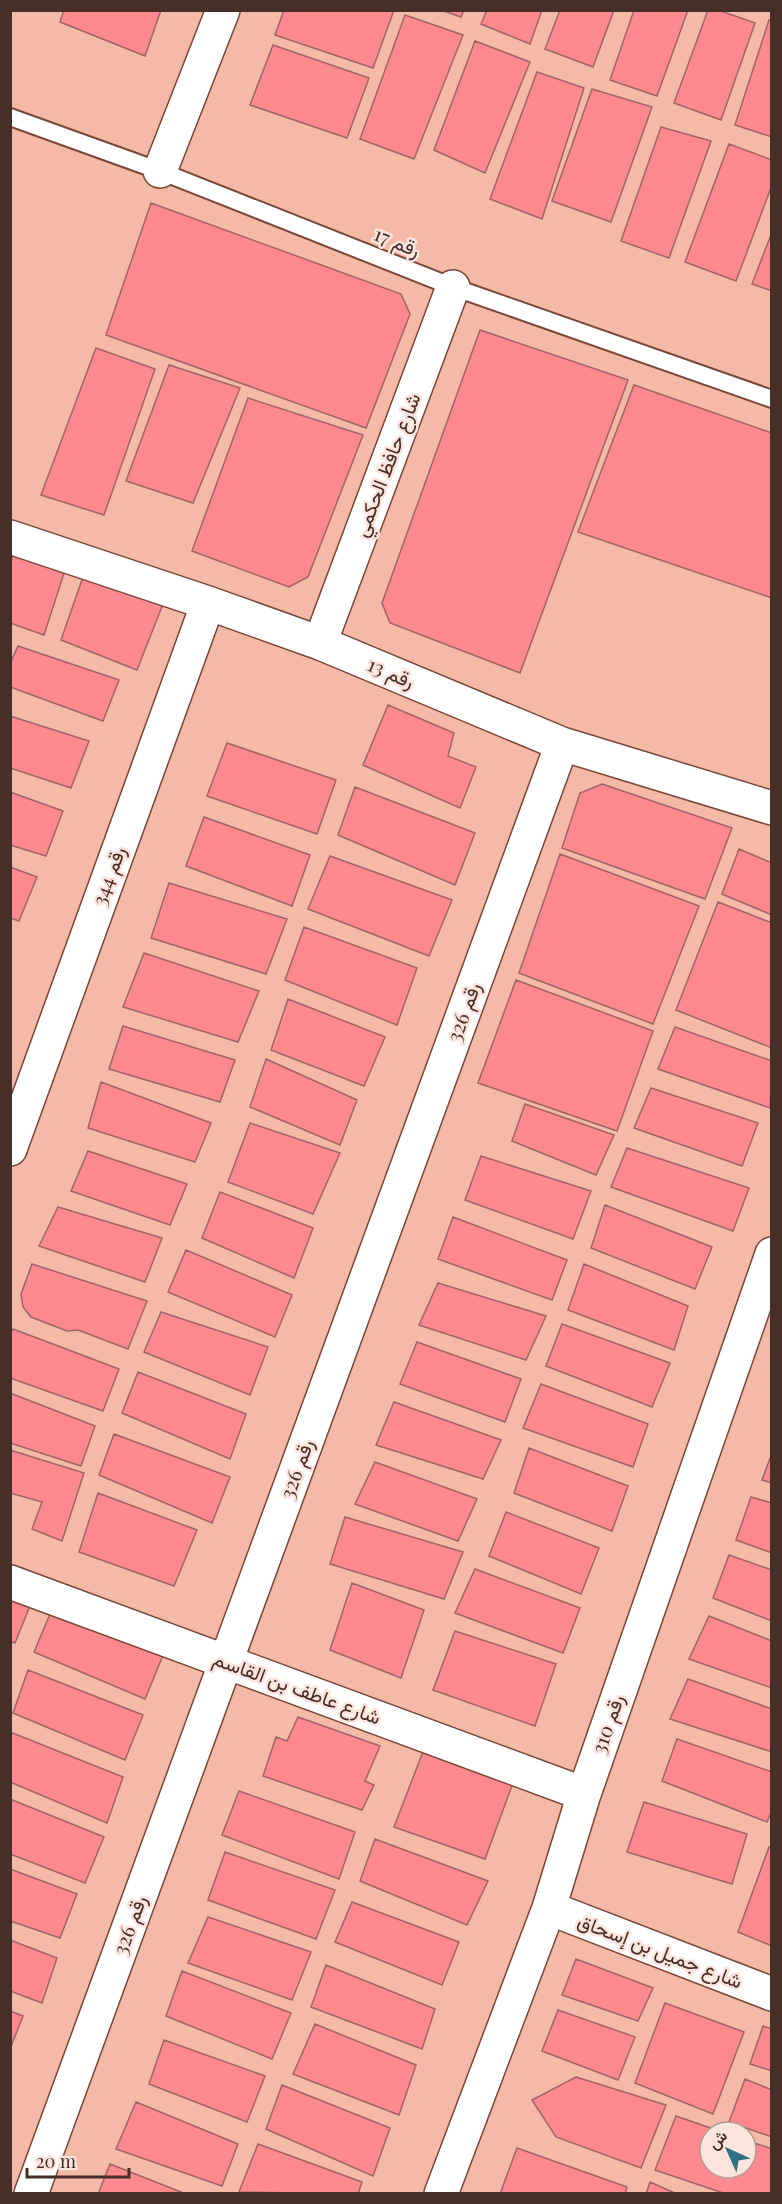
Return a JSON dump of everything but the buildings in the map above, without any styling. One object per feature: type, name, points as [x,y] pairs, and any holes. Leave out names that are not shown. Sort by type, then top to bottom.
[{"type":"street","points":[[160,171],[223,10]]},
{"type":"street","name":"شارع حافظ الحكمي","points":[[320,643],[453,287]]},
{"type":"street","name":"رقم 13","points":[[10,537],[320,643],[562,744],[771,808]]},
{"type":"street","name":"رقم 344","points":[[10,1149],[208,603]]},
{"type":"street","name":"رقم 326","points":[[31,2193],[562,744]]},
{"type":"street","name":"رقم 310","points":[[441,2193],[549,1908],[584,1794],[771,1254]]},
{"type":"street","name":"شارع عاطف بن القاسم","points":[[10,1582],[584,1794]]},
{"type":"street","name":"شارع جميل بن إسحاق","points":[[549,1908],[771,1994]]},
{"type":"lane","name":"رقم 17","points":[[10,117],[160,171],[453,287],[771,399]]}]
